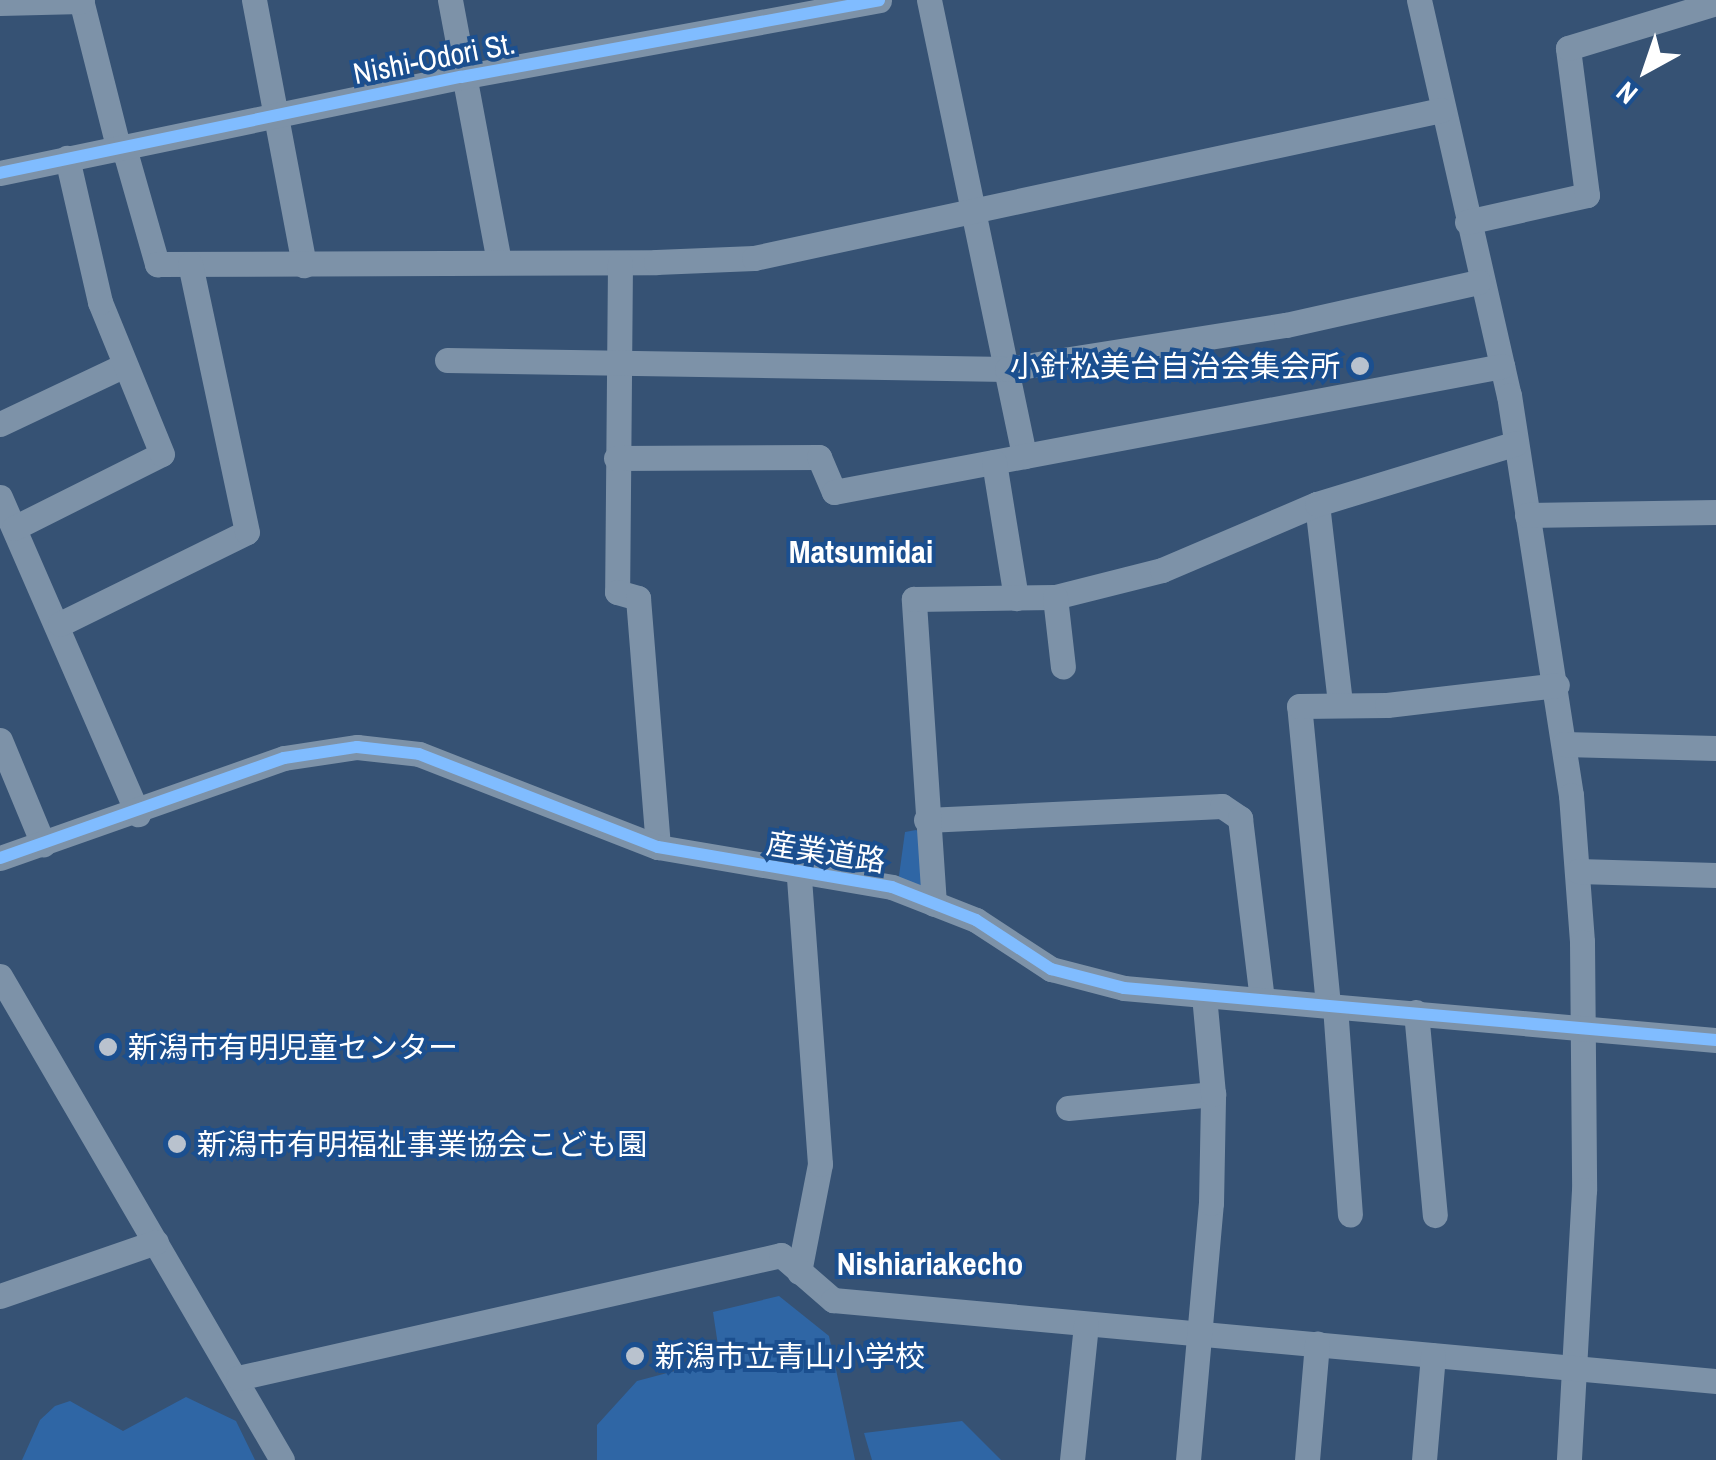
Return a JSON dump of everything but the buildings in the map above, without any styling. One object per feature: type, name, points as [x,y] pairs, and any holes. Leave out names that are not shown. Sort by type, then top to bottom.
[{"type":"street","points":[[0,4],[82,0],[157,264],[620,263],[754,258],[1441,110]]},
{"type":"street","points":[[254,0],[304,265]]},
{"type":"street","points":[[450,0],[460,77],[498,261]]},
{"type":"street","name":"Nishi-Odori St.","points":[[0,173],[460,77],[879,0]]},
{"type":"street","points":[[928,0],[1024,456]]},
{"type":"street","points":[[1419,0],[1478,282],[1502,366],[1557,685],[1578,871],[1584,1190],[1568,1460]]},
{"type":"street","points":[[1468,222],[1588,195],[1568,48],[1716,3]]},
{"type":"street","points":[[14,528],[162,454],[100,302],[66,158]]},
{"type":"street","points":[[620,263],[617,592],[638,598],[658,847]]},
{"type":"street","points":[[60,624],[247,532],[190,264]]},
{"type":"street","points":[[447,360],[1006,370],[1286,325],[1478,282]]},
{"type":"street","points":[[0,424],[126,365]]},
{"type":"street","points":[[616,458],[819,457],[834,492],[1502,366]]},
{"type":"street","points":[[934,904],[914,599],[1055,597],[1162,570],[1317,504],[1516,443]]},
{"type":"street","points":[[994,462],[1016,598]]},
{"type":"street","points":[[0,497],[60,624],[138,814]]},
{"type":"street","points":[[1317,504],[1340,703]]},
{"type":"street","points":[[1528,515],[1716,512]]},
{"type":"street","points":[[1055,597],[1063,668]]},
{"type":"street","points":[[1350,1214],[1300,706],[1387,705],[1557,685]]},
{"type":"street","points":[[0,740],[43,844]]},
{"type":"street","points":[[1564,744],[1716,748]]},
{"type":"street","name":"産業道路","points":[[0,858],[138,814],[284,758],[357,747],[419,754],[658,847],[800,876],[892,888],[976,920],[1051,969],[1124,988],[1716,1040]]},
{"type":"street","points":[[926,820],[1222,806],[1240,818],[1262,1000]]},
{"type":"street","points":[[1578,871],[1716,875]]},
{"type":"street","points":[[799,1272],[820,1164],[800,876]]},
{"type":"street","points":[[0,976],[238,1378],[282,1460]]},
{"type":"street","points":[[1188,1460],[1200,1338],[1213,1094],[1204,995]]},
{"type":"street","points":[[1416,1012],[1435,1216]]},
{"type":"street","points":[[1068,1108],[1213,1094]]},
{"type":"street","points":[[0,1296],[156,1242]]},
{"type":"street","points":[[238,1378],[781,1256],[834,1300],[1200,1338],[1317,1343],[1716,1381]]},
{"type":"street","points":[[1072,1460],[1086,1324]]},
{"type":"street","points":[[1307,1460],[1317,1343]]},
{"type":"street","points":[[1424,1460],[1434,1355]]},
{"type":"shaded area","points":[[916,830],[924,835],[924,889],[898,883],[905,832]]},
{"type":"shaded area","points":[[779,1296],[829,1336],[855,1460],[597,1460],[597,1425],[637,1381],[720,1359],[713,1312]]},
{"type":"shaded area","points":[[186,1397],[236,1421],[255,1460],[22,1460],[40,1420],[55,1406],[70,1401],[123,1431]]},
{"type":"shaded area","points":[[962,1421],[1001,1460],[872,1460],[864,1433]]},
{"type":"cycle path","points":[[0,173],[461,77],[879,0]]},
{"type":"cycle path","points":[[0,858],[284,758],[357,747],[419,754],[658,847],[892,887],[976,920],[1051,969],[1124,988],[1716,1040]]},
{"type":"place","name":"小針松美台自治会集会所","points":[[1360,366]]},
{"type":"place","name":"新潟市有明児童センター","points":[[108,1047]]},
{"type":"place","name":"新潟市有明福祉事業協会こども園","points":[[177,1144]]},
{"type":"place","name":"新潟市立青山小学校","points":[[635,1356]]},
{"type":"district","name":"Matsumidai","points":[[861,552]]},
{"type":"district","name":"Nishiariakecho","points":[[930,1264]]}]
